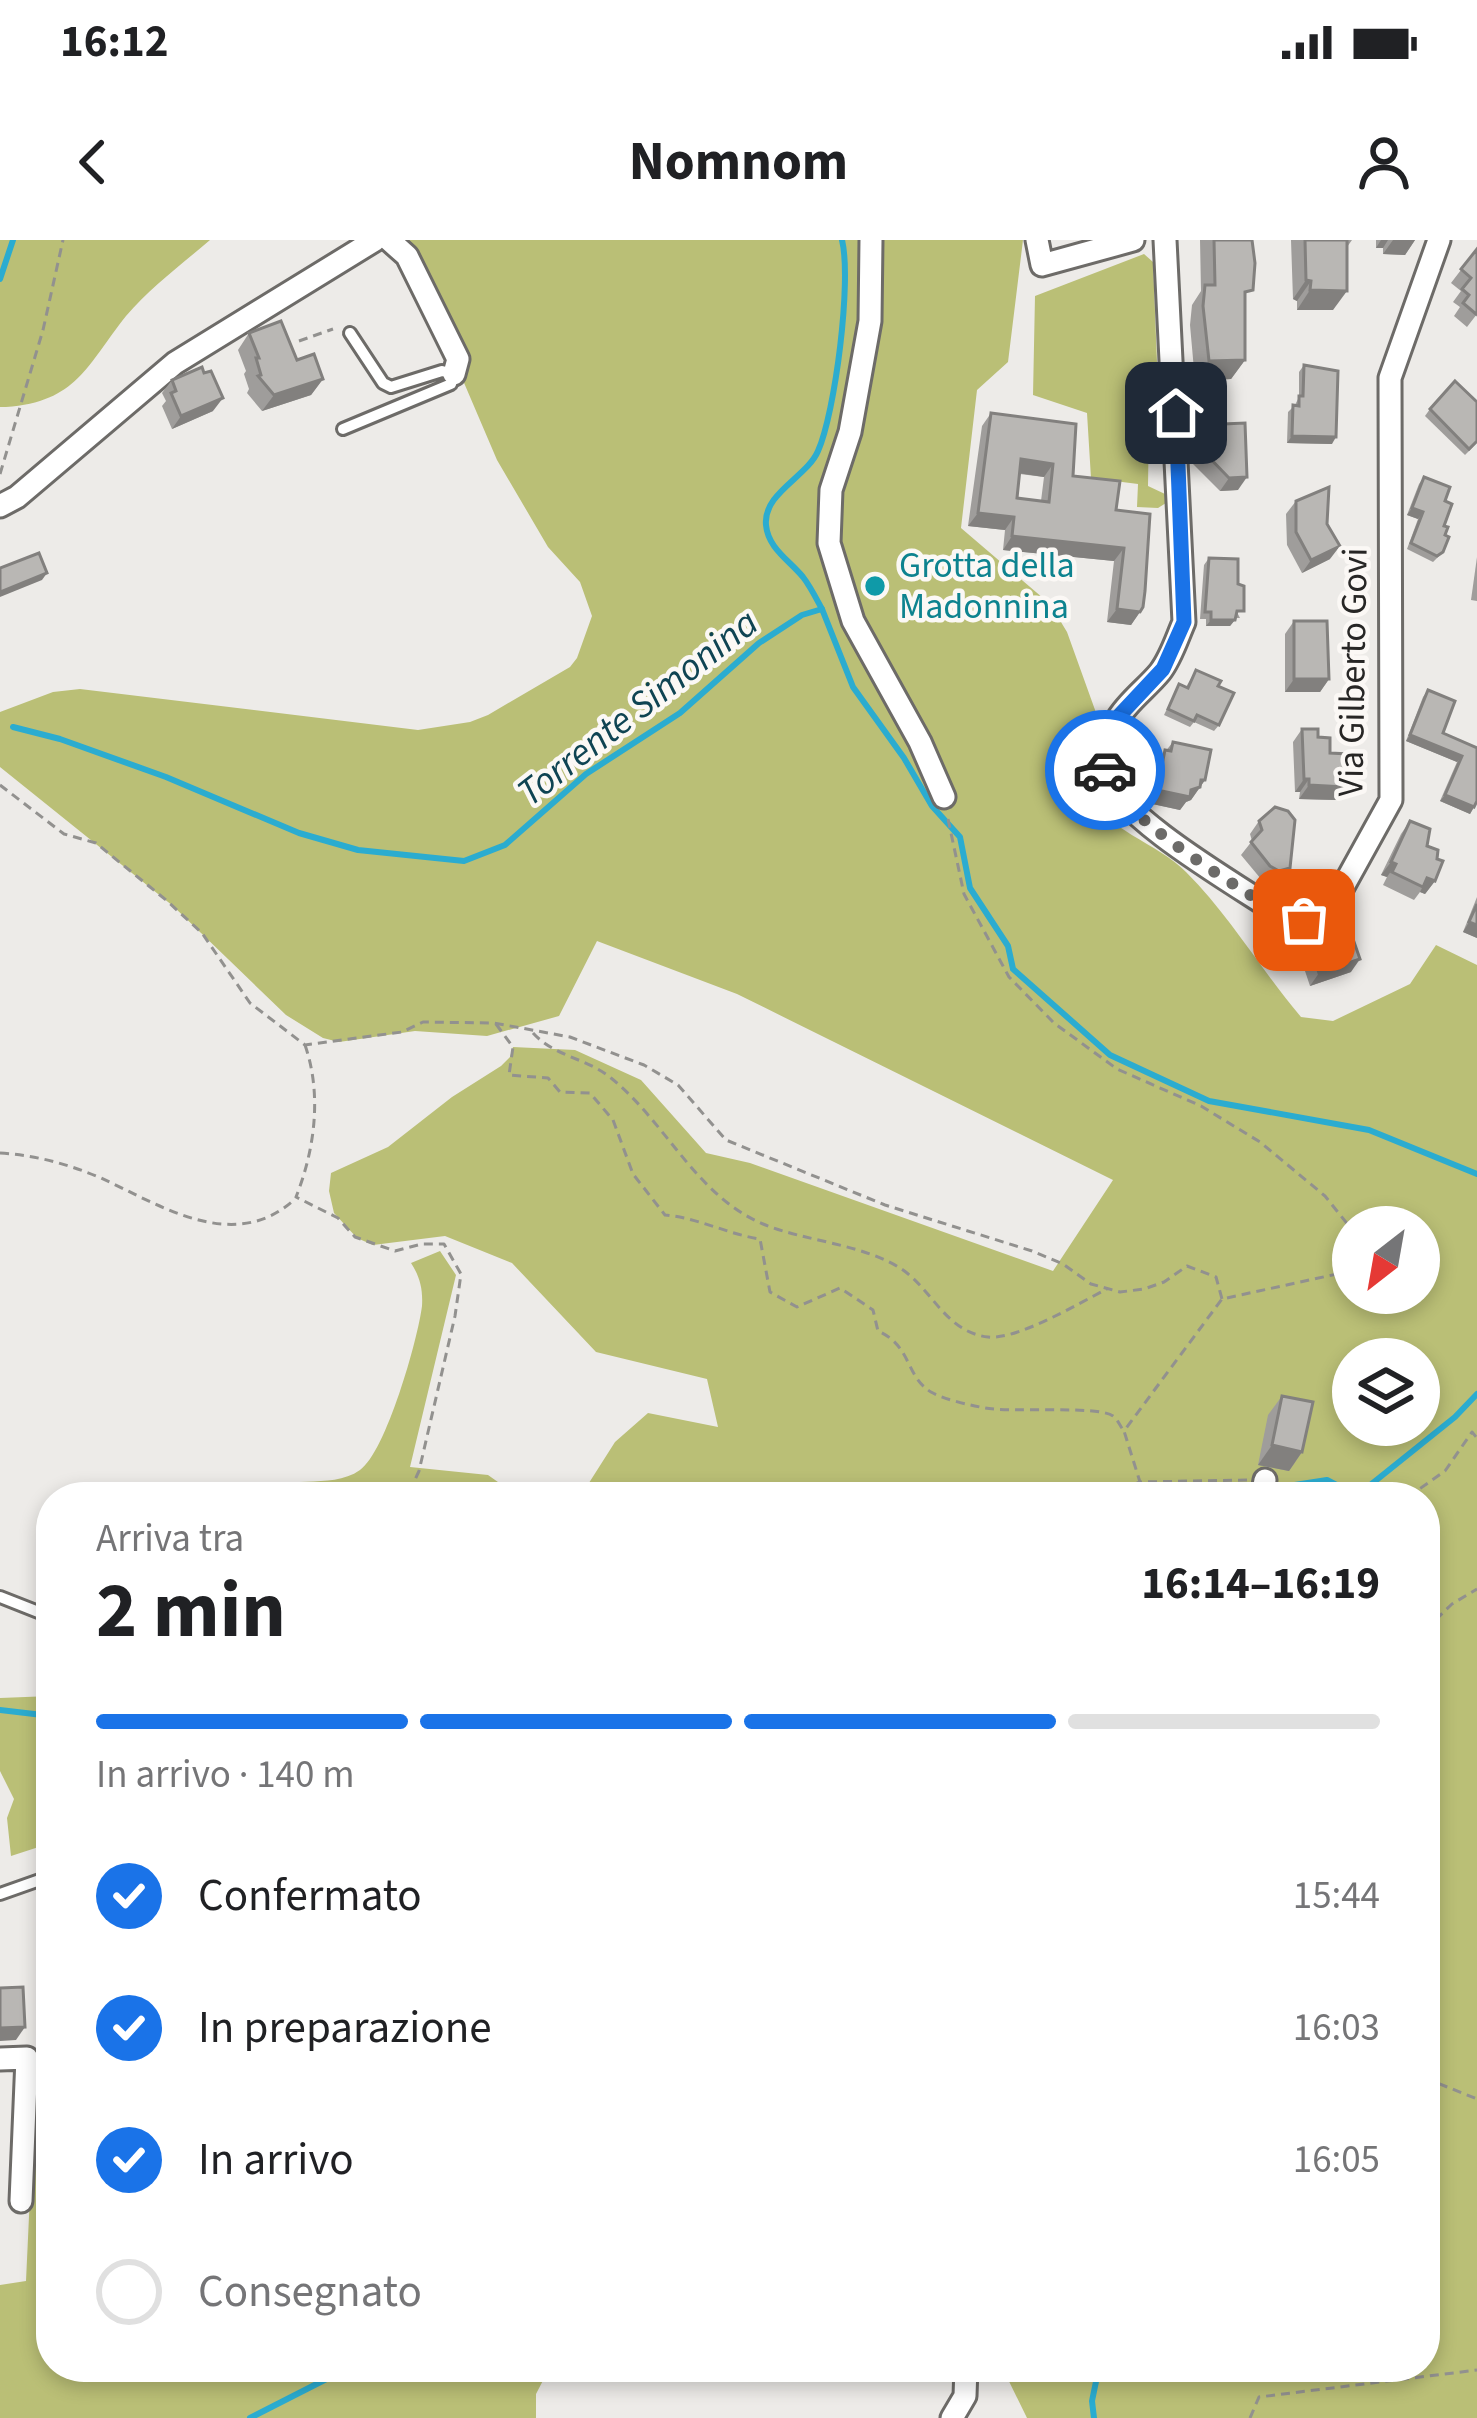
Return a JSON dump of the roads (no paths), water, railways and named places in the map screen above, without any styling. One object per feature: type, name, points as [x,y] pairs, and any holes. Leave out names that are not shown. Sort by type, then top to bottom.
[{"type":"street","points":[[0,506],[17,497],[175,363],[375,240]]},
{"type":"street","points":[[389,240],[407,256],[458,359],[454,374]]},
{"type":"street","points":[[871,240],[869,321],[850,432],[831,490],[830,543],[853,621],[920,742],[944,797]]},
{"type":"street","points":[[1037,240],[1042,265],[1133,240]]},
{"type":"street","name":"Via Gilberto Govi","points":[[1165,240],[1184,622],[1163,669],[1118,717],[1108,737],[1104,764],[1119,796],[1146,823],[1283,916],[1304,920],[1333,905],[1391,800],[1390,377],[1439,240]]},
{"type":"street","points":[[0,2059],[27,2058],[21,2201]]},
{"type":"street","points":[[952,2418],[965,2396],[965,2382]]},
{"type":"lane","points":[[343,429],[451,384],[454,374],[442,371],[392,387],[383,383],[350,333]]},
{"type":"lane","points":[[0,1597],[36,1611]]},
{"type":"lane","points":[[0,1894],[36,1881]]},
{"type":"waterway","points":[[0,279],[13,240]]},
{"type":"waterway","points":[[822,609],[803,577],[775,547],[766,525],[771,504],[812,460],[824,433],[843,315],[842,240]]},
{"type":"waterway","name":"Torrente Simonina","points":[[13,727],[166,777],[299,833],[358,850],[464,861],[505,845],[586,774],[680,713],[759,643],[802,615],[822,609],[853,687],[932,806],[960,837],[970,888],[1008,946],[1013,969],[1110,1055],[1209,1101],[1369,1130],[1477,1174]]},
{"type":"waterway","points":[[1374,1482],[1477,1394]]},
{"type":"waterway","points":[[1314,1482],[1331,1482]]},
{"type":"waterway","points":[[0,1710],[36,1714]]},
{"type":"waterway","points":[[250,2418],[321,2382]]},
{"type":"waterway","points":[[1094,2418],[1096,2382]]},
{"type":"place","name":"Grotta della Madonnina","points":[[875,586]]}]
